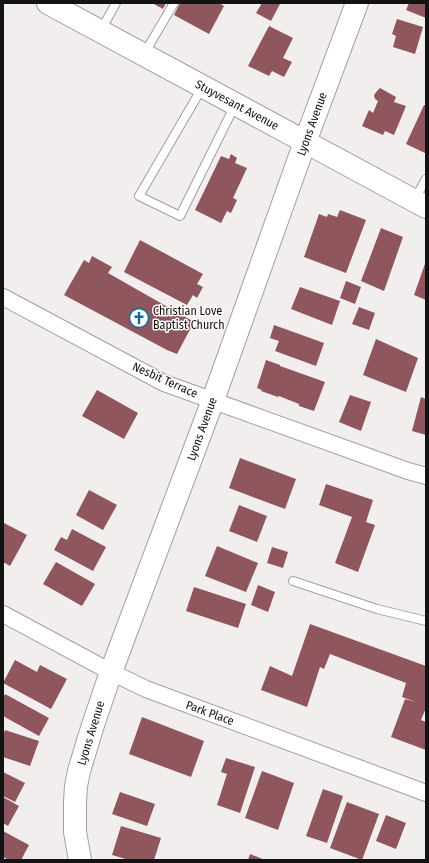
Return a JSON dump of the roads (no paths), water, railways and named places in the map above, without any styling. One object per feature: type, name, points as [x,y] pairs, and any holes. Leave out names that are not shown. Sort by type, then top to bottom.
[{"type":"main road","name":"Stuyvesant Avenue","points":[[49,3],[420,204]]},
{"type":"main road","name":"Lyons Avenue","points":[[80,860],[74,816],[76,786],[92,728],[111,672],[213,400],[357,3]]},
{"type":"street","name":"Nesbit Terrace","points":[[3,297],[164,383],[426,476]]},
{"type":"street","name":"Park Place","points":[[3,614],[111,672],[146,689],[426,793]]},
{"type":"lane","points":[[101,31],[116,3]]},
{"type":"lane","points":[[144,54],[174,3]]},
{"type":"lane","points":[[202,86],[139,196],[180,216],[236,104]]},
{"type":"lane","points":[[420,204],[426,179]]},
{"type":"lane","points":[[293,581],[377,609],[426,621]]},
{"type":"place","name":"Christian Love Baptist Church","points":[[139,318]]}]
